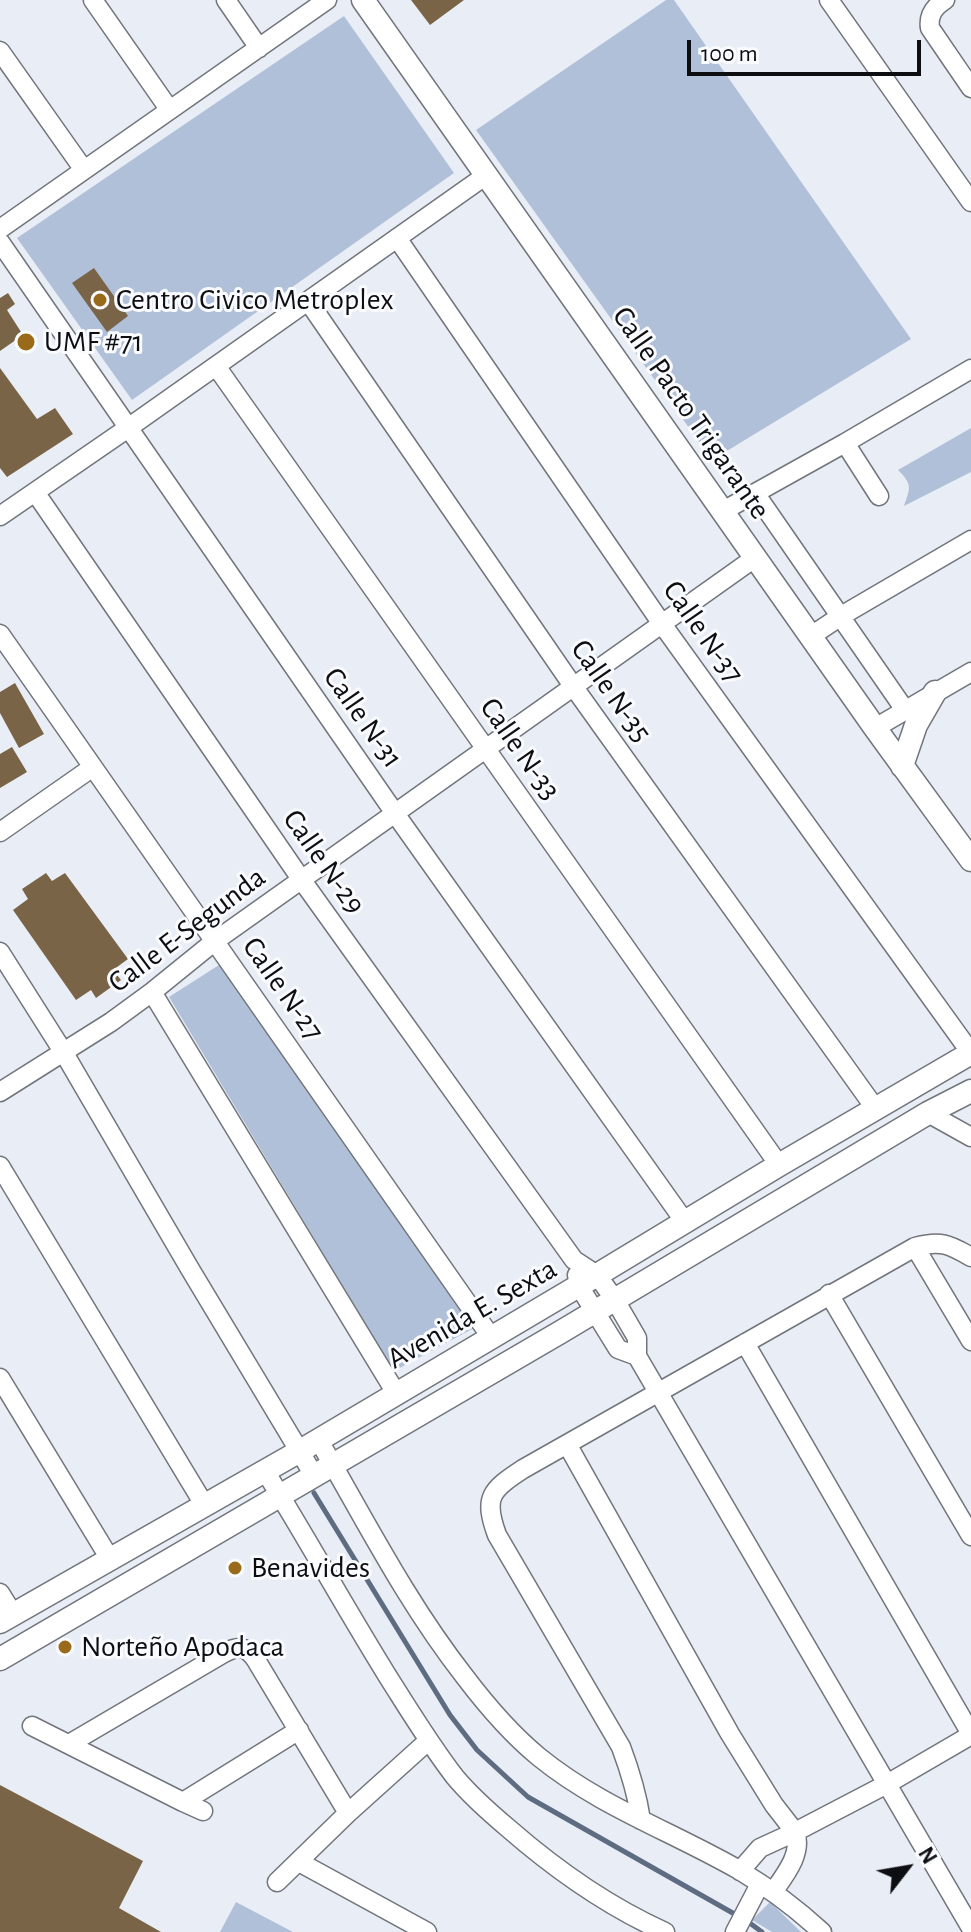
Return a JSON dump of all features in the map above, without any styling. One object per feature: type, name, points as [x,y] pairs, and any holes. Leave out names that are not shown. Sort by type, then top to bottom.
[{"type":"street","points":[[93,0],[169,109]]},
{"type":"street","points":[[226,0],[259,48]]},
{"type":"street","points":[[0,229],[327,0]]},
{"type":"street","name":"Calle Pacto Trigarante","points":[[363,0],[971,860]]},
{"type":"street","points":[[829,0],[971,202]]},
{"type":"street","points":[[945,0],[928,19],[930,28],[971,88]]},
{"type":"street","points":[[0,51],[84,170]]},
{"type":"street","points":[[0,516],[485,176]]},
{"type":"street","name":"Calle N-37","points":[[397,238],[662,624],[971,1053]]},
{"type":"street","name":"Calle N-31","points":[[0,242],[394,812],[685,1222]]},
{"type":"street","name":"Calle N-35","points":[[308,301],[573,686],[875,1108]]},
{"type":"street","name":"Calle N-33","points":[[216,366],[779,1165]]},
{"type":"street","points":[[723,511],[971,369]]},
{"type":"street","points":[[845,443],[879,496]]},
{"type":"street","name":"Calle N-29","points":[[35,492],[301,879],[588,1280]]},
{"type":"street","points":[[755,493],[905,710]]},
{"type":"street","points":[[811,636],[971,540]]},
{"type":"street","name":"Calle E-Segunda","points":[[0,1092],[64,1053],[152,992],[215,941],[394,812],[756,557]]},
{"type":"street","name":"Calle N-27","points":[[0,634],[491,1337]]},
{"type":"street","points":[[875,728],[971,672]]},
{"type":"street","points":[[902,766],[916,725],[935,692]]},
{"type":"street","points":[[0,832],[93,767]]},
{"type":"street","points":[[0,952],[64,1053],[190,1269],[437,1641],[493,1714],[539,1757],[587,1790],[740,1871],[762,1892],[804,1915],[822,1932]]},
{"type":"street","points":[[152,992],[396,1393]]},
{"type":"street","name":"Avenida E. Sexta","points":[[7,1618],[265,1471],[971,1053]]},
{"type":"street","name":"Avenida E. Sexta","points":[[0,1659],[595,1312],[928,1113],[971,1091]]},
{"type":"street","points":[[928,1113],[971,1137]]},
{"type":"street","points":[[0,1166],[205,1506]]},
{"type":"street","points":[[641,1820],[631,1773],[621,1747],[497,1535],[490,1518],[489,1504],[494,1493],[504,1481],[567,1444],[915,1247],[930,1243],[947,1244],[971,1257]]},
{"type":"street","points":[[915,1247],[971,1341]]},
{"type":"street","points":[[588,1280],[615,1300],[638,1339],[637,1356],[971,1928]]},
{"type":"street","points":[[588,1280],[595,1312],[618,1349],[637,1356]]},
{"type":"street","points":[[829,1294],[971,1536]]},
{"type":"street","points":[[740,1871],[760,1848],[887,1784],[971,1734],[745,1343]]},
{"type":"street","points":[[0,1378],[110,1559]]},
{"type":"street","points":[[567,1444],[730,1734],[774,1805],[795,1832],[794,1858],[762,1892],[735,1932]]},
{"type":"street","points":[[265,1471],[428,1741],[457,1779],[488,1811],[589,1891],[665,1932]]},
{"type":"street","points":[[0,1593],[7,1618]]},
{"type":"street","points":[[69,1744],[224,1653],[235,1647],[242,1648],[250,1651],[348,1813]]},
{"type":"street","points":[[32,1726],[203,1811]]},
{"type":"street","points":[[183,1802],[299,1730]]},
{"type":"street","points":[[277,1882],[428,1741]]},
{"type":"street","points":[[299,1862],[427,1932]]},
{"type":"shaded area","points":[[666,0],[674,0],[911,339],[712,460],[476,130]]},
{"type":"shaded area","points":[[344,16],[454,173],[132,400],[17,238]]},
{"type":"shaded area","points":[[971,428],[971,472],[904,506],[909,487],[898,470]]},
{"type":"shaded area","points":[[219,965],[474,1328],[394,1371],[169,997]]},
{"type":"shaded area","points":[[236,1902],[293,1932],[220,1932]]},
{"type":"shaded area","points":[[770,1902],[801,1932],[772,1932],[752,1920]]},
{"type":"building","points":[[411,0],[464,0],[430,25]]},
{"type":"building","name":"Centro Civico Metroplex","points":[[94,268],[128,316],[107,332],[72,283]]},
{"type":"building","points":[[8,293],[15,304],[7,310],[23,335],[0,351],[0,298]]},
{"type":"building","points":[[0,368],[37,419],[55,408],[73,434],[7,477],[0,468]]},
{"type":"building","points":[[15,683],[44,734],[19,748],[0,713],[0,692]]},
{"type":"building","points":[[12,747],[27,772],[0,788],[0,754]]},
{"type":"building","points":[[46,873],[52,881],[65,873],[128,959],[113,970],[121,980],[96,998],[91,990],[76,1000],[13,910],[28,899],[22,889]]},
{"type":"building","points":[[0,1785],[143,1861],[119,1908],[161,1932],[0,1932]]},
{"type":"waterway","points":[[314,1493],[450,1715],[477,1750],[528,1797],[738,1916]]},
{"type":"waterway","points":[[747,1921],[762,1932]]},
{"type":"place","name":"Centro Civico Metroplex","points":[[100,300]]},
{"type":"place","name":"UMF #71","points":[[26,342]]},
{"type":"place","name":"Benavides","points":[[235,1568]]},
{"type":"place","name":"Norteño Apodaca","points":[[65,1647]]}]
